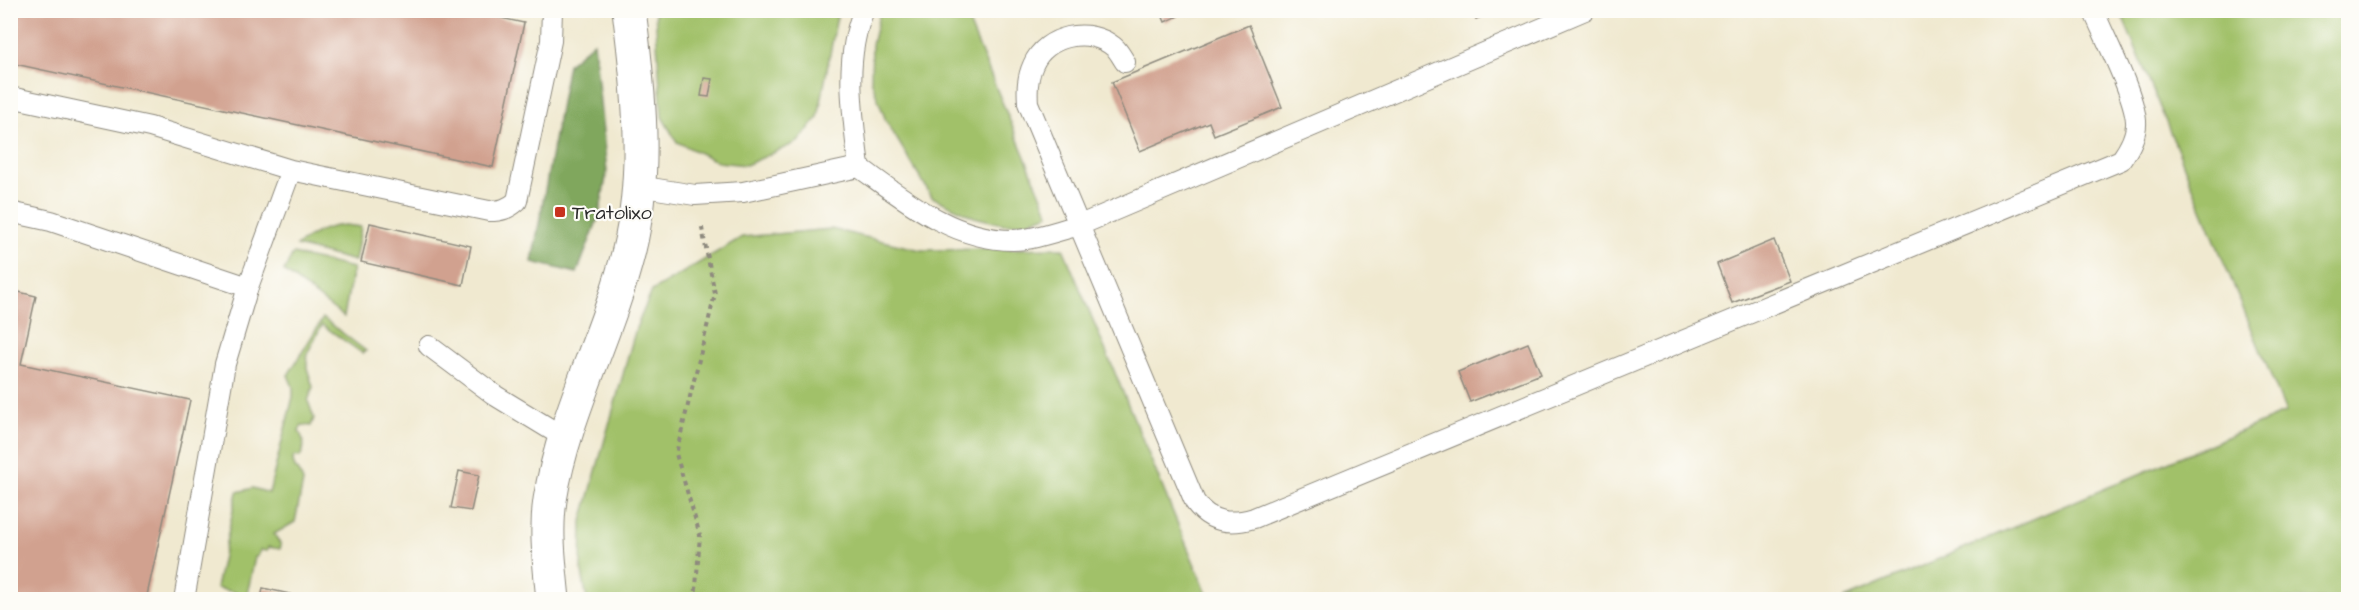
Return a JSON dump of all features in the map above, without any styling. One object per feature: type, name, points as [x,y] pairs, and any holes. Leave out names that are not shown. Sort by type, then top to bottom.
[{"type":"street","points":[[553,600],[548,552],[550,502],[560,454],[616,299],[635,219],[639,121],[635,56],[629,10]]},
{"type":"lane","points":[[10,97],[150,127],[291,170],[489,211],[501,211],[511,207],[517,201],[551,41],[552,10]]},
{"type":"lane","points":[[859,167],[852,109],[852,57],[858,22],[864,10]]},
{"type":"lane","points":[[638,186],[695,195],[743,192],[859,167],[920,210],[955,228],[989,238],[1015,240],[1080,225],[1585,10]]},
{"type":"lane","points":[[1125,63],[1115,48],[1102,40],[1084,35],[1054,41],[1033,64],[1027,86],[1028,103],[1195,502],[1203,513],[1214,518],[1240,522],[2121,160],[2129,149],[2136,122],[2132,103],[2093,10]]},
{"type":"lane","points":[[184,600],[225,364],[248,287],[291,170]]},
{"type":"lane","points":[[10,212],[51,221],[248,287]]},
{"type":"lane","points":[[429,346],[496,396],[565,438]]},
{"type":"path","points":[[695,195],[715,294],[676,454],[700,535],[695,600]]},
{"type":"green space","points":[[655,11],[838,11],[818,118],[798,142],[746,165],[718,162],[677,142],[662,117]]},
{"type":"green space","points":[[880,11],[964,11],[1049,214],[1025,223],[1003,224],[974,217],[932,197],[886,121],[871,80],[872,45]]},
{"type":"green space","points":[[2120,11],[2348,11],[2348,599],[1844,599],[2286,412]]},
{"type":"green space","points":[[594,42],[607,172],[599,216],[577,273],[532,262],[568,64]]},
{"type":"green space","points":[[345,225],[361,227],[355,261],[296,246],[319,232]]},
{"type":"green space","points":[[831,229],[921,250],[1063,248],[1209,599],[587,600],[581,567],[582,521],[636,328],[652,291],[742,237]]},
{"type":"green space","points":[[293,254],[353,268],[344,317],[284,271]]},
{"type":"green space","points":[[323,318],[366,351],[362,353],[322,325],[307,354],[307,368],[313,387],[308,401],[314,418],[311,426],[302,425],[299,431],[304,447],[300,457],[294,456],[293,460],[303,482],[295,522],[274,534],[281,545],[280,549],[268,547],[267,551],[260,550],[258,556],[255,557],[247,595],[216,588],[237,492],[253,488],[269,493],[293,397],[293,387],[288,375]]},
{"type":"building","points":[[10,10],[465,10],[524,23],[493,167],[10,63]]},
{"type":"building","points":[[1160,10],[1176,10],[1178,16],[1165,22]]},
{"type":"building","points":[[1472,10],[1497,10],[1497,11],[1476,19]]},
{"type":"building","points":[[1249,25],[1282,107],[1214,135],[1209,122],[1140,151],[1112,82]]},
{"type":"building","points":[[704,78],[712,79],[709,97],[701,96]]},
{"type":"building","points":[[370,223],[471,246],[463,285],[361,262]]},
{"type":"building","points":[[1774,240],[1790,281],[1732,303],[1717,264]]},
{"type":"building","points":[[10,290],[36,296],[21,364],[190,400],[146,600],[10,600]]},
{"type":"building","points":[[1528,343],[1541,374],[1470,402],[1458,372]]},
{"type":"building","points":[[459,471],[479,475],[471,511],[451,508]]},
{"type":"building","points":[[263,588],[312,599],[312,600],[261,600]]},
{"type":"place","name":"Tratolixo","points":[[560,212]]}]
